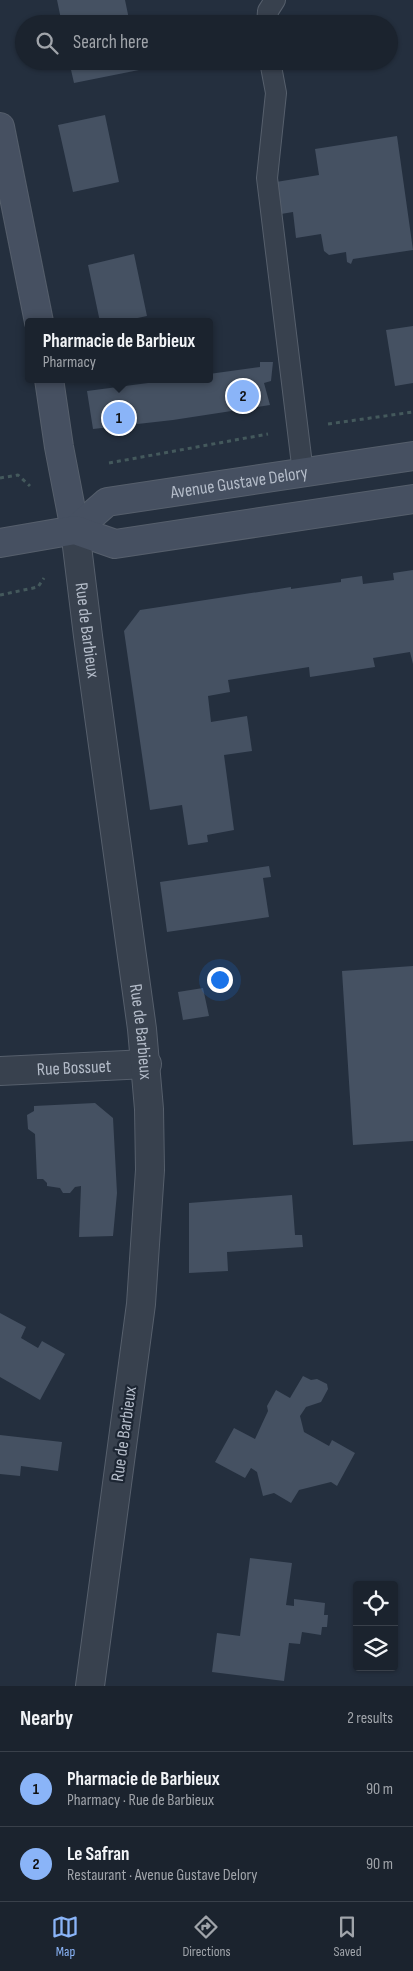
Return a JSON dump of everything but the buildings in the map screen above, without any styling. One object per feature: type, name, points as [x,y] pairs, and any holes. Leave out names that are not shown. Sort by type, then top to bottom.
[{"type":"main road","points":[[0,127],[38,318]]},
{"type":"main road","name":"Rue de Barbieux","points":[[50,383],[75,530]]},
{"type":"main road","name":"Avenue Gustave Delory","points":[[75,530],[107,502],[413,456]]},
{"type":"main road","points":[[0,542],[75,530],[115,544],[413,498]]},
{"type":"street","name":"Rue de Barbieux","points":[[75,530],[146,1064],[150,1170],[141,1304],[90,1686]]},
{"type":"street","name":"Rue Bossuet","points":[[0,1070],[146,1064]]},
{"type":"lane","points":[[268,15],[275,0]]},
{"type":"lane","points":[[272,70],[276,93],[267,178],[302,473]]},
{"type":"place","name":"Le Safran","points":[[243,396]]},
{"type":"place","name":"Pharmacie de Barbieux","points":[[119,418]]}]
